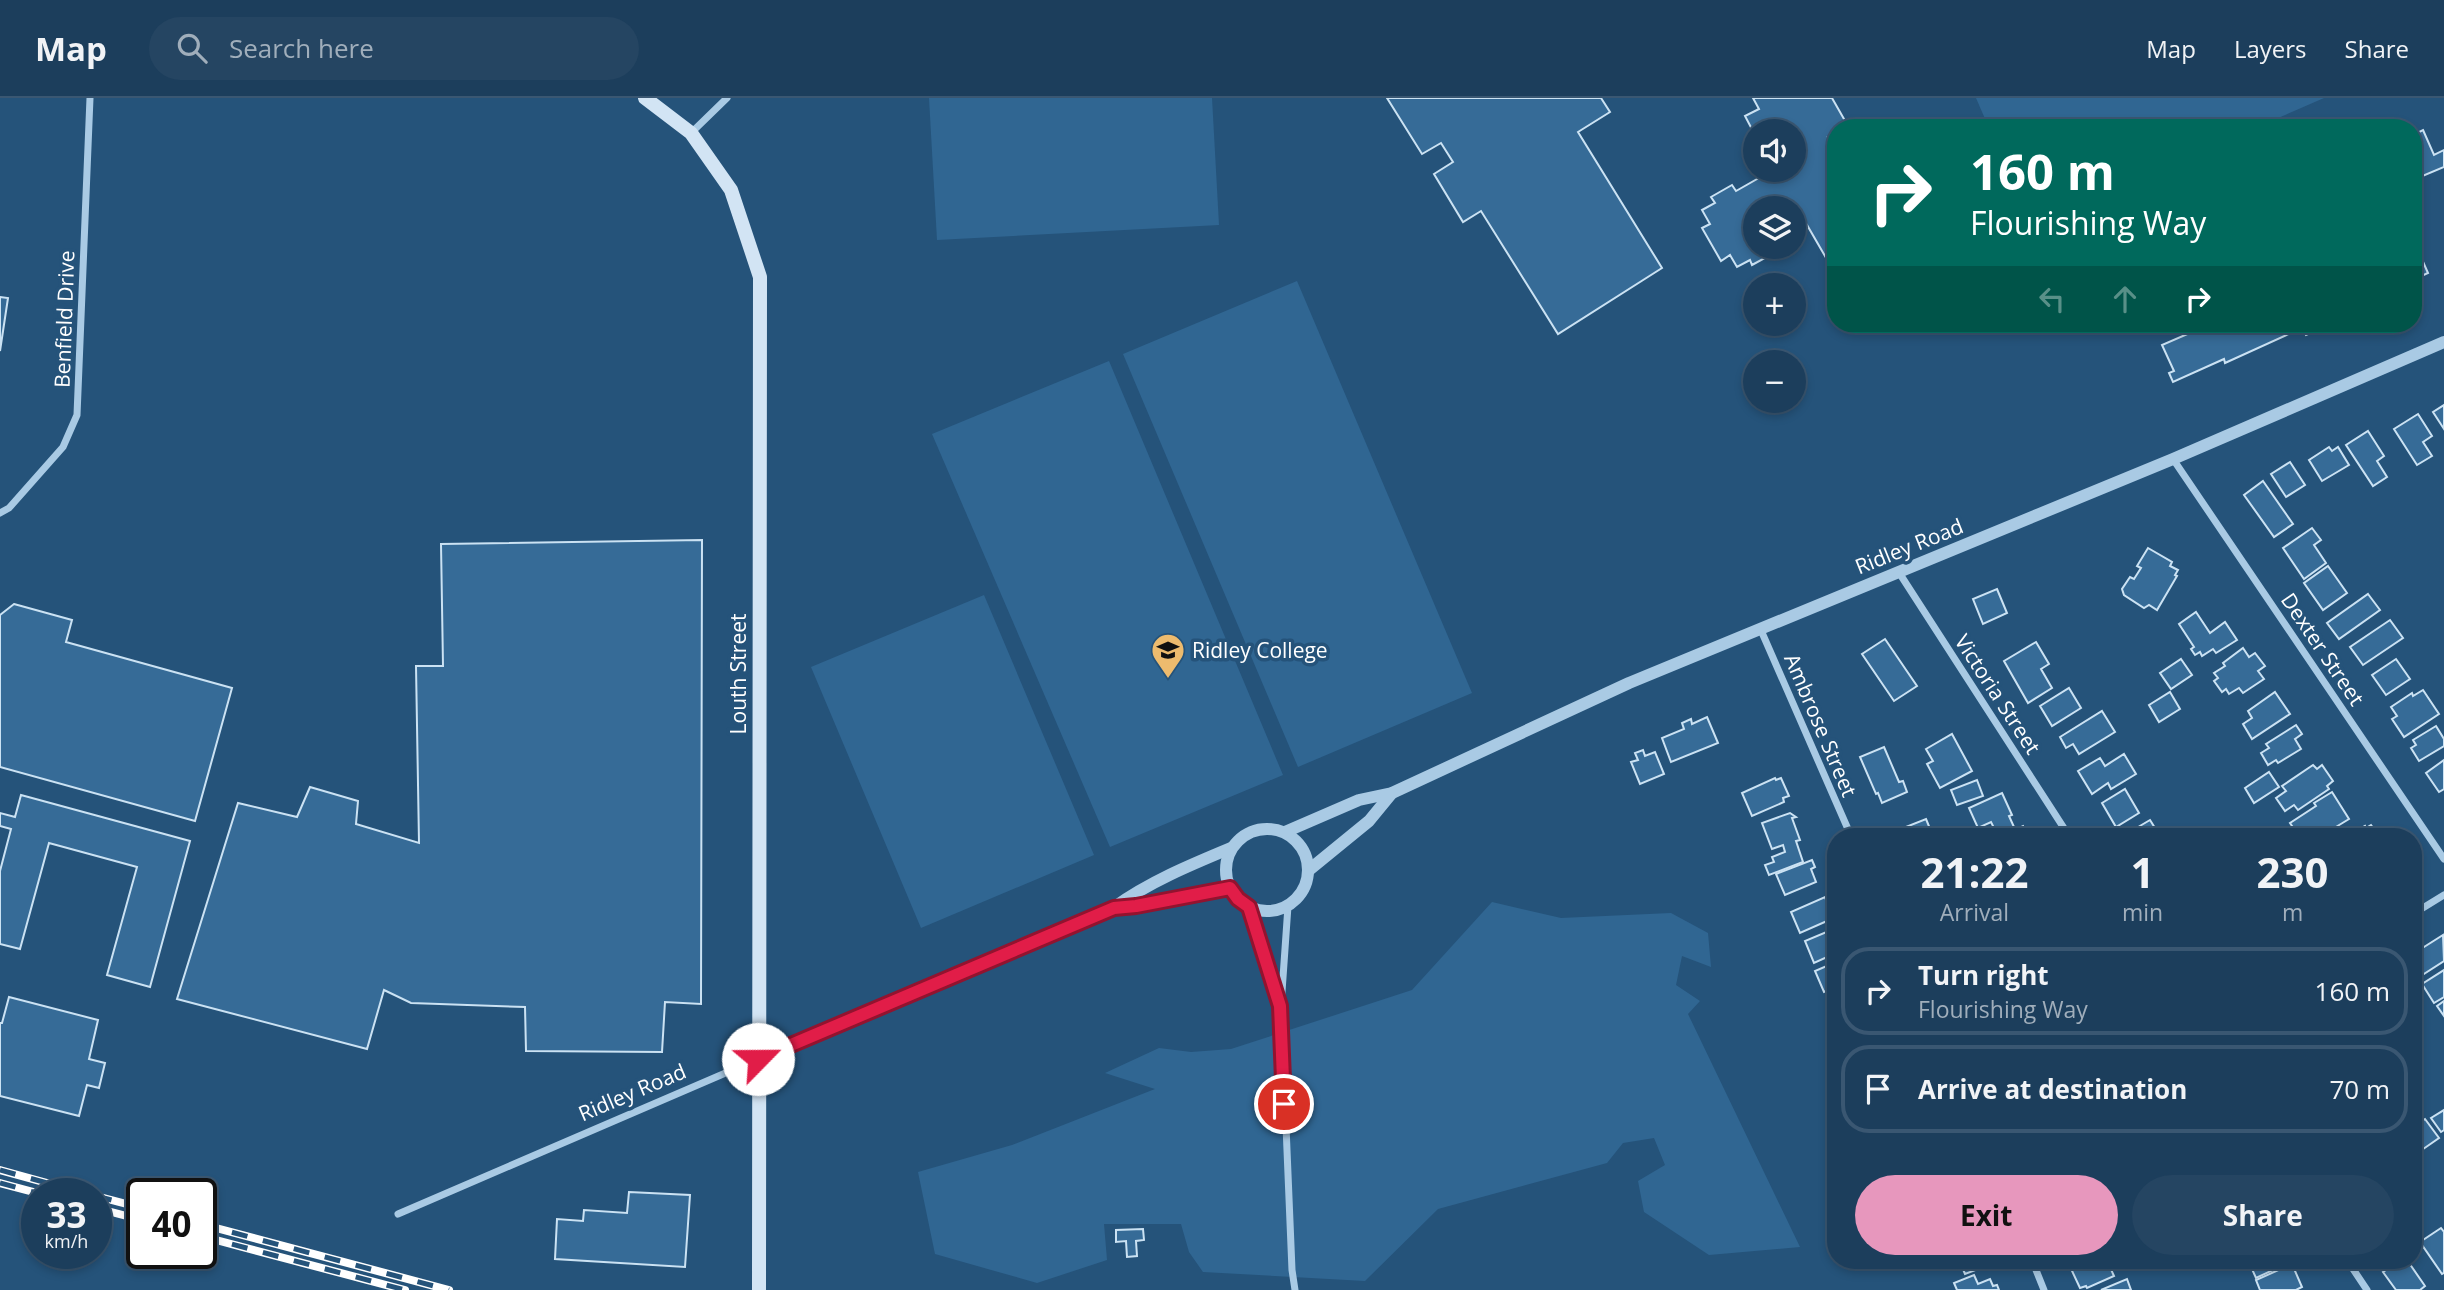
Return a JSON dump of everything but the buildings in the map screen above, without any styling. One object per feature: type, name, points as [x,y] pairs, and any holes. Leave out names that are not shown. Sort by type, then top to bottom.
[{"type":"main road","name":"Louth Street","points":[[645,98],[691,133],[731,190],[761,277],[759,1290]]},
{"type":"street","name":"Benfield Drive","points":[[0,513],[9,508],[63,447],[78,415],[90,98]]},
{"type":"street","points":[[691,133],[727,98]]},
{"type":"street","name":"Ridley Road","points":[[1285,832],[1359,800],[1392,793],[1629,683],[2173,459],[2444,342]]},
{"type":"street","name":"Dexter Street","points":[[2173,459],[2444,859]]},
{"type":"street","name":"Victoria Street","points":[[1898,571],[2064,828]]},
{"type":"street","name":"Ambrose Street","points":[[1760,628],[1848,828]]},
{"type":"street","name":"Ridley Road","points":[[1309,870],[1369,821],[1392,793]]},
{"type":"street","points":[[1262,828],[1285,832],[1300,844],[1307,856],[1307,885],[1299,897],[1288,906],[1274,911],[1249,907],[1238,899],[1226,876],[1226,863],[1231,848],[1250,832],[1262,828]]},
{"type":"street","name":"Ridley Road","points":[[398,1214],[1114,908],[1131,895],[1178,870],[1231,848]]},
{"type":"street","name":"Ridley Road","points":[[1114,908],[1230,888]]},
{"type":"street","points":[[2422,908],[2444,895]]},
{"type":"street","points":[[1288,906],[1280,1006],[1295,1290]]},
{"type":"street","points":[[1249,907],[1280,1006]]},
{"type":"street","points":[[2036,1269],[2044,1290]]},
{"type":"street","points":[[2353,1269],[2367,1290]]},
{"type":"shaded area","points":[[929,98],[1212,98],[1219,225],[937,240]]},
{"type":"shaded area","points":[[1976,98],[2324,98],[2276,119],[1985,119]]},
{"type":"shaded area","points":[[1297,281],[1472,693],[1298,767],[1123,354]]},
{"type":"shaded area","points":[[1109,361],[1283,775],[1110,847],[932,434]]},
{"type":"shaded area","points":[[984,595],[1094,855],[921,928],[811,667]]},
{"type":"shaded area","points":[[1492,902],[1561,918],[1671,913],[1708,933],[1711,967],[1682,956],[1676,985],[1700,1001],[1688,1014],[1800,1247],[1709,1255],[1644,1212],[1638,1181],[1665,1165],[1654,1138],[1623,1143],[1607,1163],[1438,1209],[1365,1281],[1203,1272],[1189,1252],[1181,1224],[1104,1224],[1107,1260],[1037,1283],[935,1254],[918,1172],[1012,1145],[1155,1089],[1105,1073],[1159,1048],[1191,1052],[1231,1049],[1412,990]]},
{"type":"railway","points":[[0,1170],[29,1178]]},
{"type":"railway","points":[[0,1183],[21,1189]]},
{"type":"railway","points":[[112,1200],[126,1204]]},
{"type":"railway","points":[[112,1212],[126,1216]]},
{"type":"railway","points":[[217,1228],[449,1290]]},
{"type":"railway","points":[[217,1240],[405,1290]]},
{"type":"place","name":"Ridley College","points":[[1168,680]]},
{"type":"route","points":[[758,1059],[1114,908],[1230,888],[1238,899],[1249,907],[1280,1006],[1284,1104]]}]
